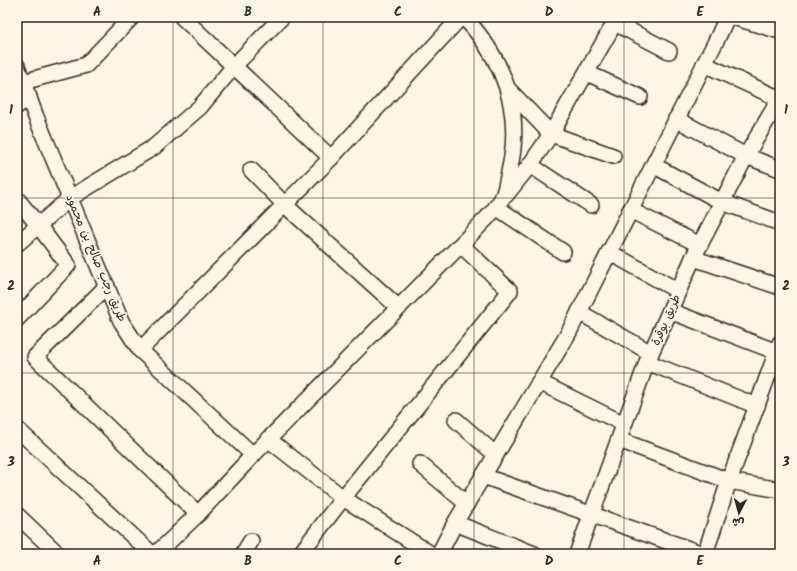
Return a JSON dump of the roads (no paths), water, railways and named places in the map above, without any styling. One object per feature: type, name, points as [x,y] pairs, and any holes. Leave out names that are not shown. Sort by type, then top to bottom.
[{"type":"street","points":[[23,82],[86,65],[132,17]]},
{"type":"street","points":[[182,17],[331,158]]},
{"type":"street","points":[[17,244],[70,198],[154,147],[200,107],[234,66],[282,17]]},
{"type":"street","points":[[439,554],[455,523],[568,334],[727,17]]},
{"type":"street","points":[[732,17],[780,31]]},
{"type":"street","points":[[140,350],[469,19],[495,59],[508,88],[514,115],[514,140],[499,202]]},
{"type":"street","points":[[156,554],[198,514],[268,439],[488,218],[499,202],[530,165],[551,134],[617,20],[669,51]]},
{"type":"street","points":[[704,64],[780,98]]},
{"type":"street","name":"طريق رجب صالح بن محمود","points":[[17,66],[121,321],[140,350],[253,455]]},
{"type":"street","points":[[587,73],[640,97]]},
{"type":"street","points":[[508,88],[551,134],[613,156]]},
{"type":"street","points":[[17,106],[29,97]]},
{"type":"street","name":"طريق بوقرة","points":[[577,554],[649,358],[678,291],[693,258],[746,156],[780,98]]},
{"type":"street","points":[[676,119],[746,156],[780,169]]},
{"type":"street","points":[[530,165],[591,205]]},
{"type":"street","points":[[653,165],[722,202],[780,223]]},
{"type":"street","points":[[251,170],[285,205],[399,308]]},
{"type":"street","points":[[17,199],[68,265],[17,319]]},
{"type":"street","points":[[499,202],[563,252]]},
{"type":"street","points":[[630,210],[700,245]]},
{"type":"street","points":[[300,554],[343,498],[510,291],[461,245]]},
{"type":"street","points":[[609,252],[678,291]]},
{"type":"street","points":[[693,258],[780,287]]},
{"type":"street","points":[[107,286],[35,358],[198,514]]},
{"type":"street","points":[[483,476],[704,554],[778,347],[670,311]]},
{"type":"street","points":[[579,312],[649,358],[757,406]]},
{"type":"street","points":[[539,382],[624,424]]},
{"type":"street","points":[[456,420],[496,454]]},
{"type":"street","points":[[17,429],[152,554]]},
{"type":"street","points":[[268,439],[343,498],[431,554]]},
{"type":"street","points":[[619,440],[729,481],[780,490]]},
{"type":"street","points":[[420,464],[467,504]]},
{"type":"street","points":[[17,515],[58,554]]},
{"type":"street","points":[[455,523],[534,554]]}]
